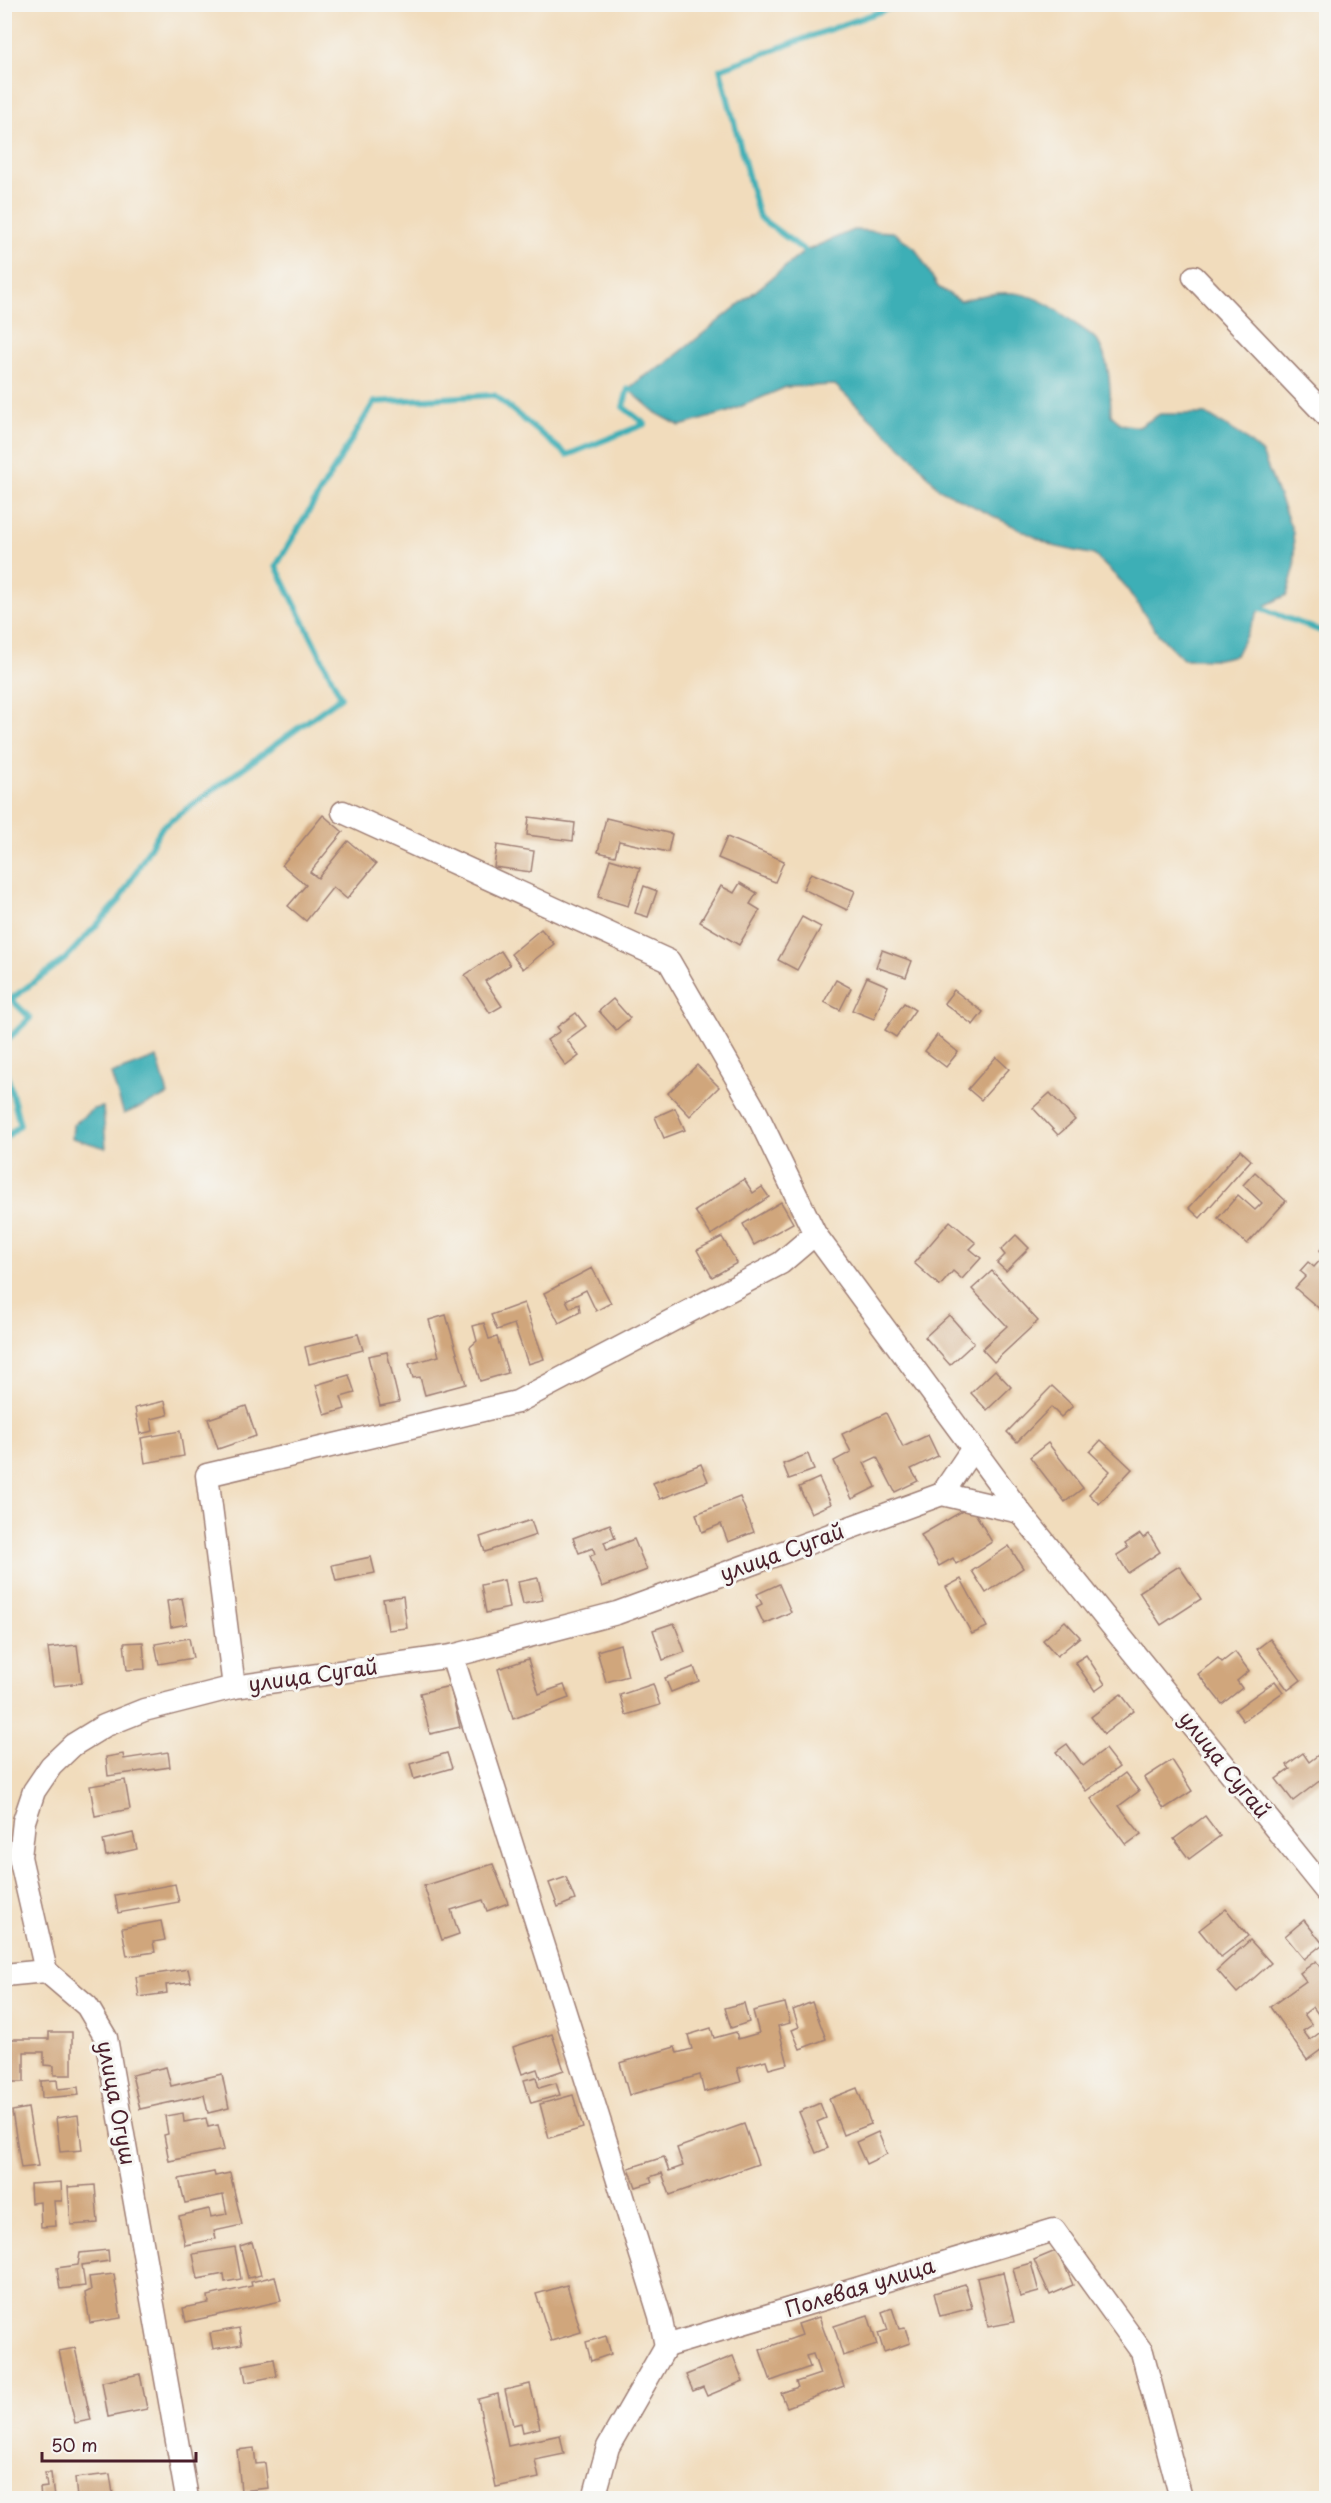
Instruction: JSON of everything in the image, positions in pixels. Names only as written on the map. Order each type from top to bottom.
[{"type":"street","points":[[1194,277],[1326,415]]},
{"type":"street","name":"улица Сугай","points":[[343,812],[669,961],[756,1112],[815,1234],[1020,1512],[1326,1891]]},
{"type":"street","points":[[234,1687],[207,1474],[517,1402],[781,1263],[815,1234]]},
{"type":"street","points":[[974,1448],[942,1494],[1020,1512]]},
{"type":"street","name":"улица Сугай","points":[[46,1971],[20,1857],[24,1821],[34,1791],[51,1766],[73,1745],[104,1726],[144,1710],[234,1687],[452,1656],[617,1614],[942,1494]]},
{"type":"street","points":[[452,1656],[610,2153],[660,2316],[666,2346],[608,2447],[594,2499]]},
{"type":"street","points":[[4,1975],[46,1971]]},
{"type":"street","name":"улица Огуш","points":[[46,1971],[87,2006],[106,2038],[187,2499]]},
{"type":"street","name":"Полевая улица","points":[[666,2346],[1054,2230],[1142,2352],[1181,2499]]},
{"type":"water","points":[[853,230],[893,232],[915,248],[938,287],[960,301],[1007,293],[1032,297],[1058,311],[1090,334],[1098,342],[1108,368],[1111,415],[1121,424],[1139,427],[1160,414],[1206,414],[1241,435],[1262,453],[1293,532],[1295,566],[1287,595],[1260,608],[1236,655],[1218,659],[1183,659],[1158,634],[1123,583],[1094,555],[1053,546],[939,489],[914,459],[835,385],[786,387],[728,412],[680,426],[656,413],[628,389],[663,366],[805,251]]},
{"type":"water","points":[[157,1057],[168,1095],[124,1114],[111,1074]]},
{"type":"water","points":[[103,1107],[106,1148],[72,1138],[73,1125],[93,1109]]},
{"type":"building","points":[[323,815],[343,832],[310,872],[318,878],[348,841],[376,864],[347,899],[333,887],[306,921],[288,906],[306,885],[282,865]]},
{"type":"building","points":[[529,817],[575,823],[573,841],[527,835]]},
{"type":"building","points":[[606,818],[672,834],[668,852],[619,841],[615,856],[598,852]]},
{"type":"building","points":[[727,837],[784,861],[775,882],[718,858]]},
{"type":"building","points":[[497,845],[534,851],[531,872],[494,867]]},
{"type":"building","points":[[610,859],[640,868],[628,906],[598,897]]},
{"type":"building","points":[[811,873],[855,891],[847,910],[803,889]]},
{"type":"building","points":[[740,883],[757,893],[750,904],[760,910],[739,945],[700,922],[721,886],[734,893]]},
{"type":"building","points":[[644,886],[657,891],[648,917],[635,913]]},
{"type":"building","points":[[802,917],[821,927],[797,970],[778,960]]},
{"type":"building","points":[[541,929],[554,944],[523,969],[511,954]]},
{"type":"building","points":[[882,950],[912,961],[906,977],[876,967]]},
{"type":"building","points":[[501,951],[510,965],[485,981],[502,1006],[490,1013],[465,975]]},
{"type":"building","points":[[867,977],[888,986],[874,1019],[852,1010]]},
{"type":"building","points":[[836,980],[851,988],[840,1010],[824,1002]]},
{"type":"building","points":[[954,990],[983,1012],[973,1025],[944,1003]]},
{"type":"building","points":[[613,999],[630,1018],[616,1030],[599,1011]]},
{"type":"building","points":[[904,1003],[915,1010],[896,1037],[885,1030]]},
{"type":"building","points":[[576,1013],[586,1026],[567,1040],[579,1056],[566,1066],[547,1040],[560,1031],[557,1027]]},
{"type":"building","points":[[937,1035],[958,1052],[946,1067],[925,1051]]},
{"type":"building","points":[[996,1057],[1009,1069],[981,1100],[968,1089]]},
{"type":"building","points":[[697,1065],[719,1087],[690,1116],[668,1093]]},
{"type":"building","points":[[1050,1093],[1075,1120],[1058,1135],[1033,1108]]},
{"type":"building","points":[[675,1108],[685,1130],[664,1138],[655,1117]]},
{"type":"building","points":[[1240,1150],[1251,1160],[1200,1218],[1189,1208]]},
{"type":"building","points":[[1255,1172],[1286,1201],[1247,1244],[1218,1218],[1238,1195],[1255,1210],[1262,1203],[1243,1185]]},
{"type":"building","points":[[744,1179],[753,1193],[762,1187],[769,1197],[711,1235],[695,1211]]},
{"type":"building","points":[[781,1202],[793,1223],[754,1245],[743,1224]]},
{"type":"building","points":[[950,1221],[976,1243],[970,1249],[981,1258],[962,1279],[953,1271],[940,1286],[914,1263]]},
{"type":"building","points":[[1016,1235],[1029,1248],[1006,1271],[997,1263],[1005,1255],[1001,1250]]},
{"type":"building","points":[[722,1237],[737,1263],[712,1277],[697,1250]]},
{"type":"building","points":[[1326,1242],[1326,1307],[1322,1311],[1295,1288],[1306,1276],[1300,1271],[1308,1262],[1314,1267],[1323,1257],[1320,1250]]},
{"type":"building","points":[[592,1268],[611,1303],[596,1311],[586,1290],[566,1300],[570,1308],[579,1304],[580,1312],[559,1323],[544,1293]]},
{"type":"building","points":[[992,1271],[1038,1321],[994,1362],[982,1349],[1007,1326],[972,1289]]},
{"type":"building","points":[[524,1303],[544,1359],[528,1364],[514,1324],[497,1330],[491,1315]]},
{"type":"building","points":[[446,1315],[466,1384],[425,1395],[420,1377],[413,1378],[409,1364],[439,1356],[429,1320]]},
{"type":"building","points":[[949,1315],[974,1343],[950,1365],[925,1337]]},
{"type":"building","points":[[484,1323],[489,1339],[497,1337],[508,1373],[480,1381],[470,1347],[477,1341],[473,1326]]},
{"type":"building","points":[[358,1334],[363,1350],[309,1364],[305,1347]]},
{"type":"building","points":[[387,1352],[399,1402],[380,1406],[368,1356]]},
{"type":"building","points":[[995,1370],[1011,1387],[987,1410],[971,1393]]},
{"type":"building","points":[[349,1375],[355,1393],[341,1397],[345,1409],[325,1415],[316,1385]]},
{"type":"building","points":[[1052,1386],[1073,1406],[1061,1417],[1051,1407],[1017,1442],[1007,1432]]},
{"type":"building","points":[[165,1401],[168,1415],[151,1419],[153,1431],[140,1434],[135,1408]]},
{"type":"building","points":[[246,1406],[256,1436],[218,1449],[208,1419]]},
{"type":"building","points":[[886,1413],[903,1447],[928,1435],[938,1456],[911,1469],[918,1481],[895,1492],[877,1457],[864,1463],[876,1487],[852,1499],[834,1461],[851,1452],[842,1434]]},
{"type":"building","points":[[180,1431],[184,1456],[145,1463],[141,1438]]},
{"type":"building","points":[[1101,1440],[1132,1469],[1099,1504],[1089,1494],[1110,1471],[1090,1452]]},
{"type":"building","points":[[1048,1443],[1083,1488],[1065,1502],[1030,1457]]},
{"type":"building","points":[[808,1454],[814,1470],[789,1479],[783,1464]]},
{"type":"building","points":[[701,1464],[708,1481],[660,1499],[653,1483]]},
{"type":"building","points":[[819,1478],[831,1504],[811,1513],[799,1487]]},
{"type":"building","points":[[740,1497],[754,1532],[728,1542],[721,1524],[702,1532],[696,1514]]},
{"type":"building","points":[[971,1506],[992,1542],[956,1564],[953,1558],[939,1566],[921,1535]]},
{"type":"building","points":[[531,1520],[536,1535],[485,1552],[480,1537]]},
{"type":"building","points":[[610,1524],[615,1538],[604,1542],[607,1550],[634,1539],[647,1570],[602,1587],[590,1556],[595,1554],[593,1548],[579,1553],[573,1538]]},
{"type":"building","points":[[1140,1534],[1143,1538],[1149,1534],[1160,1552],[1128,1573],[1117,1555],[1128,1548],[1125,1544]]},
{"type":"building","points":[[1009,1546],[1023,1568],[986,1593],[972,1571]]},
{"type":"building","points":[[371,1557],[375,1573],[336,1581],[332,1565]]},
{"type":"building","points":[[1179,1566],[1201,1599],[1161,1625],[1139,1592]]},
{"type":"building","points":[[538,1578],[543,1600],[523,1604],[518,1582]]},
{"type":"building","points":[[961,1579],[987,1627],[972,1634],[946,1587]]},
{"type":"building","points":[[504,1580],[509,1608],[486,1613],[481,1585]]},
{"type":"building","points":[[779,1584],[791,1612],[764,1624],[756,1607],[762,1604],[757,1594]]},
{"type":"building","points":[[403,1596],[407,1628],[388,1630],[383,1599]]},
{"type":"building","points":[[182,1598],[187,1624],[171,1627],[167,1601]]},
{"type":"building","points":[[1065,1621],[1080,1637],[1057,1656],[1043,1640]]},
{"type":"building","points":[[674,1623],[685,1652],[663,1660],[653,1630]]},
{"type":"building","points":[[189,1638],[193,1658],[159,1664],[155,1644]]},
{"type":"building","points":[[1270,1639],[1301,1680],[1288,1690],[1257,1649]]},
{"type":"building","points":[[143,1642],[145,1669],[127,1670],[124,1643]]},
{"type":"building","points":[[620,1644],[628,1676],[606,1682],[597,1651]]},
{"type":"building","points":[[77,1645],[82,1683],[53,1686],[48,1648]]},
{"type":"building","points":[[1235,1652],[1249,1671],[1237,1681],[1242,1688],[1222,1704],[1198,1674],[1218,1658],[1222,1662]]},
{"type":"building","points":[[1086,1655],[1105,1684],[1095,1691],[1075,1662]]},
{"type":"building","points":[[528,1659],[539,1694],[564,1685],[569,1698],[513,1719],[498,1669]]},
{"type":"building","points":[[694,1667],[699,1681],[671,1692],[665,1678]]},
{"type":"building","points":[[1275,1681],[1283,1692],[1243,1721],[1235,1710]]},
{"type":"building","points":[[653,1684],[660,1705],[626,1715],[620,1695]]},
{"type":"building","points":[[450,1686],[460,1727],[430,1734],[420,1693]]},
{"type":"building","points":[[1121,1694],[1134,1711],[1104,1734],[1091,1717]]},
{"type":"building","points":[[1067,1744],[1083,1766],[1105,1749],[1119,1767],[1086,1791],[1056,1752]]},
{"type":"building","points":[[1326,1749],[1326,1776],[1293,1801],[1276,1779],[1290,1769],[1287,1765],[1303,1753],[1309,1762]]},
{"type":"building","points":[[168,1752],[170,1767],[108,1776],[106,1757],[123,1754],[124,1759]]},
{"type":"building","points":[[447,1753],[452,1768],[414,1779],[410,1764]]},
{"type":"building","points":[[1172,1760],[1192,1791],[1164,1809],[1144,1778]]},
{"type":"building","points":[[1125,1773],[1139,1791],[1119,1806],[1141,1834],[1126,1845],[1091,1799]]},
{"type":"building","points":[[125,1780],[130,1809],[95,1816],[90,1786]]},
{"type":"building","points":[[1205,1816],[1220,1836],[1189,1859],[1174,1839]]},
{"type":"building","points":[[133,1833],[137,1849],[106,1856],[103,1840]]},
{"type":"building","points":[[493,1864],[508,1903],[487,1911],[483,1900],[451,1910],[459,1934],[442,1940],[424,1886]]},
{"type":"building","points":[[566,1877],[575,1900],[558,1907],[549,1883]]},
{"type":"building","points":[[175,1884],[179,1902],[118,1913],[115,1895]]},
{"type":"building","points":[[1226,1909],[1248,1936],[1221,1957],[1199,1930]]},
{"type":"building","points":[[1304,1920],[1323,1944],[1304,1959],[1285,1936]]},
{"type":"building","points":[[161,1921],[165,1940],[153,1942],[155,1952],[127,1956],[122,1928]]},
{"type":"building","points":[[1250,1940],[1271,1963],[1237,1993],[1217,1970]]},
{"type":"building","points":[[1316,1961],[1326,1976],[1326,2014],[1321,2018],[1313,2007],[1304,2014],[1312,2025],[1303,2031],[1310,2040],[1326,2028],[1326,2046],[1307,2060],[1270,2007],[1306,1981],[1300,1973]]},
{"type":"building","points":[[188,1969],[191,1982],[166,1985],[167,1993],[139,1997],[136,1977]]},
{"type":"building","points":[[812,2002],[826,2039],[800,2049],[792,2030],[799,2027],[793,2010]]},
{"type":"building","points":[[744,2003],[749,2022],[731,2028],[725,2008]]},
{"type":"building","points":[[785,2003],[790,2023],[778,2026],[788,2064],[769,2069],[766,2060],[737,2068],[741,2082],[704,2092],[700,2075],[629,2095],[620,2063],[675,2047],[677,2053],[692,2049],[688,2035],[711,2028],[714,2038],[736,2032],[738,2039],[759,2033],[753,2011]]},
{"type":"building","points":[[49,2032],[72,2032],[72,2075],[54,2075],[54,2066],[44,2065],[44,2052],[24,2052],[24,2082],[4,2082],[4,2039],[49,2039]]},
{"type":"building","points":[[552,2034],[564,2070],[540,2078],[537,2069],[522,2074],[513,2047]]},
{"type":"building","points":[[166,2067],[171,2086],[222,2074],[229,2108],[208,2113],[204,2095],[140,2109],[132,2075]]},
{"type":"building","points":[[536,2077],[539,2088],[556,2083],[560,2095],[531,2103],[524,2080]]},
{"type":"building","points":[[57,2080],[58,2089],[78,2087],[79,2095],[42,2098],[41,2081]]},
{"type":"building","points":[[857,2088],[871,2124],[843,2135],[829,2099]]},
{"type":"building","points":[[573,2095],[583,2128],[549,2138],[540,2104]]},
{"type":"building","points":[[820,2103],[826,2118],[817,2122],[828,2148],[816,2153],[799,2112]]},
{"type":"building","points":[[28,2108],[38,2166],[21,2168],[12,2111]]},
{"type":"building","points":[[183,2113],[184,2122],[206,2118],[208,2127],[218,2125],[224,2150],[169,2161],[164,2135],[168,2134],[165,2116]]},
{"type":"building","points":[[78,2115],[82,2150],[60,2152],[56,2118]]},
{"type":"building","points":[[744,2124],[758,2164],[670,2195],[662,2173],[650,2177],[652,2182],[636,2187],[629,2168],[664,2157],[669,2171],[683,2166],[677,2148]]},
{"type":"building","points":[[878,2132],[887,2154],[866,2164],[856,2142]]},
{"type":"building","points":[[214,2172],[215,2176],[230,2173],[242,2225],[214,2231],[216,2239],[185,2245],[179,2216],[209,2209],[211,2217],[227,2214],[223,2195],[185,2203],[179,2179]]},
{"type":"building","points":[[61,2182],[62,2201],[54,2201],[56,2226],[41,2227],[40,2202],[31,2203],[30,2184]]},
{"type":"building","points":[[95,2185],[98,2223],[71,2225],[68,2187]]},
{"type":"building","points":[[252,2242],[261,2275],[248,2278],[240,2246]]},
{"type":"building","points":[[235,2247],[241,2279],[225,2282],[224,2274],[198,2279],[193,2254]]},
{"type":"building","points":[[108,2250],[109,2261],[82,2265],[85,2286],[60,2289],[57,2268],[78,2265],[80,2253]]},
{"type":"building","points":[[1058,2250],[1073,2285],[1050,2295],[1034,2260]]},
{"type":"building","points":[[1031,2263],[1039,2292],[1020,2297],[1013,2268]]},
{"type":"building","points":[[1003,2272],[1014,2322],[988,2327],[977,2278]]},
{"type":"building","points":[[114,2274],[121,2318],[90,2323],[85,2293],[91,2290],[89,2277]]},
{"type":"building","points":[[275,2276],[281,2301],[186,2322],[183,2308],[209,2303],[208,2296],[252,2286],[251,2282]]},
{"type":"building","points":[[965,2284],[972,2308],[940,2316],[934,2293]]},
{"type":"building","points":[[567,2285],[581,2332],[551,2341],[536,2294]]},
{"type":"building","points":[[892,2308],[899,2329],[905,2328],[910,2343],[884,2352],[878,2333],[888,2330],[882,2312]]},
{"type":"building","points":[[868,2315],[877,2345],[843,2356],[834,2326]]},
{"type":"building","points":[[819,2317],[844,2386],[787,2407],[781,2393],[798,2387],[796,2382],[820,2374],[813,2354],[806,2356],[810,2367],[771,2381],[760,2350],[802,2335],[798,2324]]},
{"type":"building","points":[[239,2328],[242,2344],[213,2349],[210,2333]]},
{"type":"building","points":[[606,2336],[611,2354],[591,2361],[586,2342]]},
{"type":"building","points":[[75,2348],[91,2420],[75,2423],[59,2351]]},
{"type":"building","points":[[733,2356],[743,2381],[707,2396],[703,2387],[693,2391],[686,2375]]},
{"type":"building","points":[[274,2359],[277,2376],[246,2382],[243,2365]]},
{"type":"building","points":[[140,2374],[147,2409],[108,2417],[102,2382]]},
{"type":"building","points":[[530,2384],[540,2428],[523,2432],[521,2423],[513,2425],[505,2390]]},
{"type":"building","points":[[498,2394],[508,2446],[560,2435],[564,2454],[535,2460],[539,2478],[496,2487],[478,2399]]},
{"type":"building","points":[[254,2448],[256,2464],[265,2463],[268,2488],[241,2491],[237,2450]]},
{"type":"building","points":[[45,2473],[51,2473],[54,2498],[41,2498],[40,2488],[47,2487]]},
{"type":"building","points":[[110,2474],[113,2494],[104,2495],[105,2498],[77,2498],[75,2478]]},
{"type":"waterway","points":[[807,259],[805,251],[759,217],[720,69],[901,4]]},
{"type":"waterway","points":[[4,1043],[30,1018],[11,999],[65,959],[119,901],[162,827],[341,697],[276,566],[374,402],[494,395],[567,455],[645,424],[623,407],[628,389],[636,391]]},
{"type":"waterway","points":[[1261,601],[1260,608],[1326,633]]},
{"type":"waterway","points":[[4,1062],[20,1125],[4,1139]]}]
